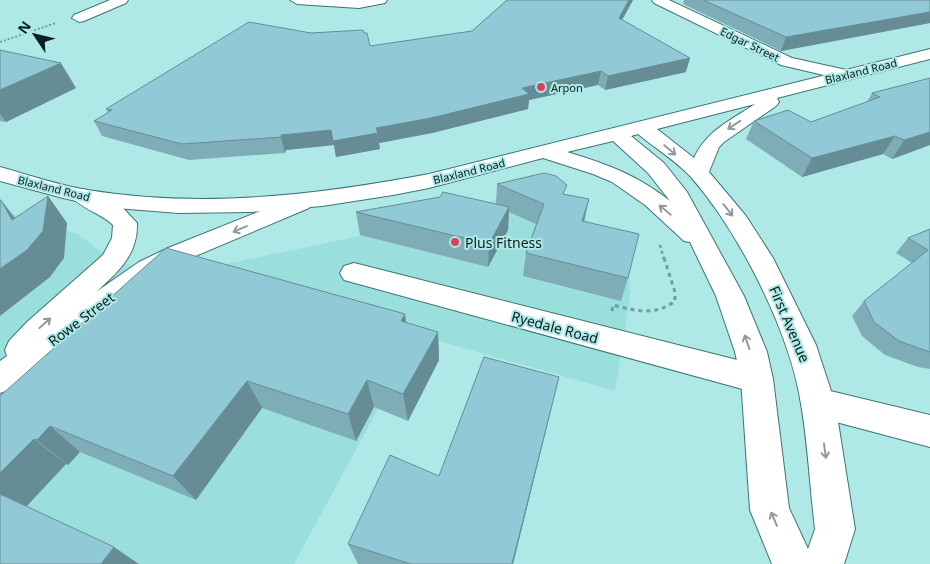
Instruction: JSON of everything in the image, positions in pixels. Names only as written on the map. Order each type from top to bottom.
[{"type":"main road","points":[[79,18],[121,0]]},
{"type":"main road","points":[[297,0],[359,4],[380,0]]},
{"type":"main road","name":"Edgar Street","points":[[659,0],[787,62],[845,75]]},
{"type":"main road","name":"Blaxland Road","points":[[0,174],[82,196],[179,206],[301,203],[363,194],[429,181],[930,54]]},
{"type":"main road","points":[[698,172],[710,145],[717,138],[790,89]]},
{"type":"main road","name":"First Avenue","points":[[643,128],[698,172],[737,222],[764,265],[801,344],[818,403],[835,529],[823,564]]},
{"type":"main road","points":[[617,134],[656,168],[679,197],[730,296],[751,352],[757,379],[770,510],[793,564]]},
{"type":"main road","points":[[544,152],[609,172],[626,181],[702,242]]},
{"type":"main road","name":"Rowe Street","points":[[0,371],[38,330],[113,261],[125,238],[125,223],[114,212],[82,196]]},
{"type":"main road","name":"Rowe Street","points":[[0,379],[148,269],[177,254],[301,203]]},
{"type":"main road","name":"Ryedale Road","points":[[354,273],[757,379]]},
{"type":"main road","points":[[818,403],[930,431]]},
{"type":"path","points":[[0,42],[79,18]]},
{"type":"path","points":[[607,341],[614,305],[645,312],[664,310],[674,301],[675,292],[660,242]]},
{"type":"shaded area","points":[[548,186],[628,256],[630,298],[615,391],[418,335],[294,564],[0,564],[0,210],[78,234],[113,261],[148,269],[198,270],[369,234]]},
{"type":"building","points":[[507,0],[629,0],[619,18],[690,58],[608,76],[601,71],[522,88],[529,94],[431,118],[376,128],[378,133],[333,141],[331,130],[281,135],[281,137],[182,144],[94,121],[112,110],[106,109],[249,22],[311,33],[363,30],[364,33],[367,33],[370,46],[472,31]]},
{"type":"building","points":[[703,0],[930,0],[930,12],[786,37]]},
{"type":"building","points":[[0,50],[61,63],[0,90]]},
{"type":"building","points":[[930,78],[930,132],[904,140],[895,136],[812,158],[754,121],[788,110],[811,122],[880,97],[872,93]]},
{"type":"building","points":[[544,173],[556,176],[567,185],[563,194],[589,199],[582,221],[639,234],[628,278],[526,253],[544,204],[497,184]]},
{"type":"building","points":[[443,192],[509,207],[489,244],[356,212],[440,197]]},
{"type":"building","points":[[48,196],[43,231],[27,250],[0,269],[0,200],[12,220]]},
{"type":"building","points":[[930,229],[930,352],[899,341],[874,322],[864,301],[928,250],[908,238]]},
{"type":"building","points":[[166,248],[405,314],[401,321],[438,332],[403,394],[367,380],[348,414],[247,381],[173,476],[50,426],[0,473],[0,396]]},
{"type":"building","points":[[484,357],[559,377],[512,564],[411,564],[348,544],[390,455],[439,476]]},
{"type":"building","points":[[0,494],[114,547],[101,564],[0,564]]},
{"type":"place","name":"Arpon","points":[[541,87]]},
{"type":"place","name":"Plus Fitness","points":[[455,242]]}]
